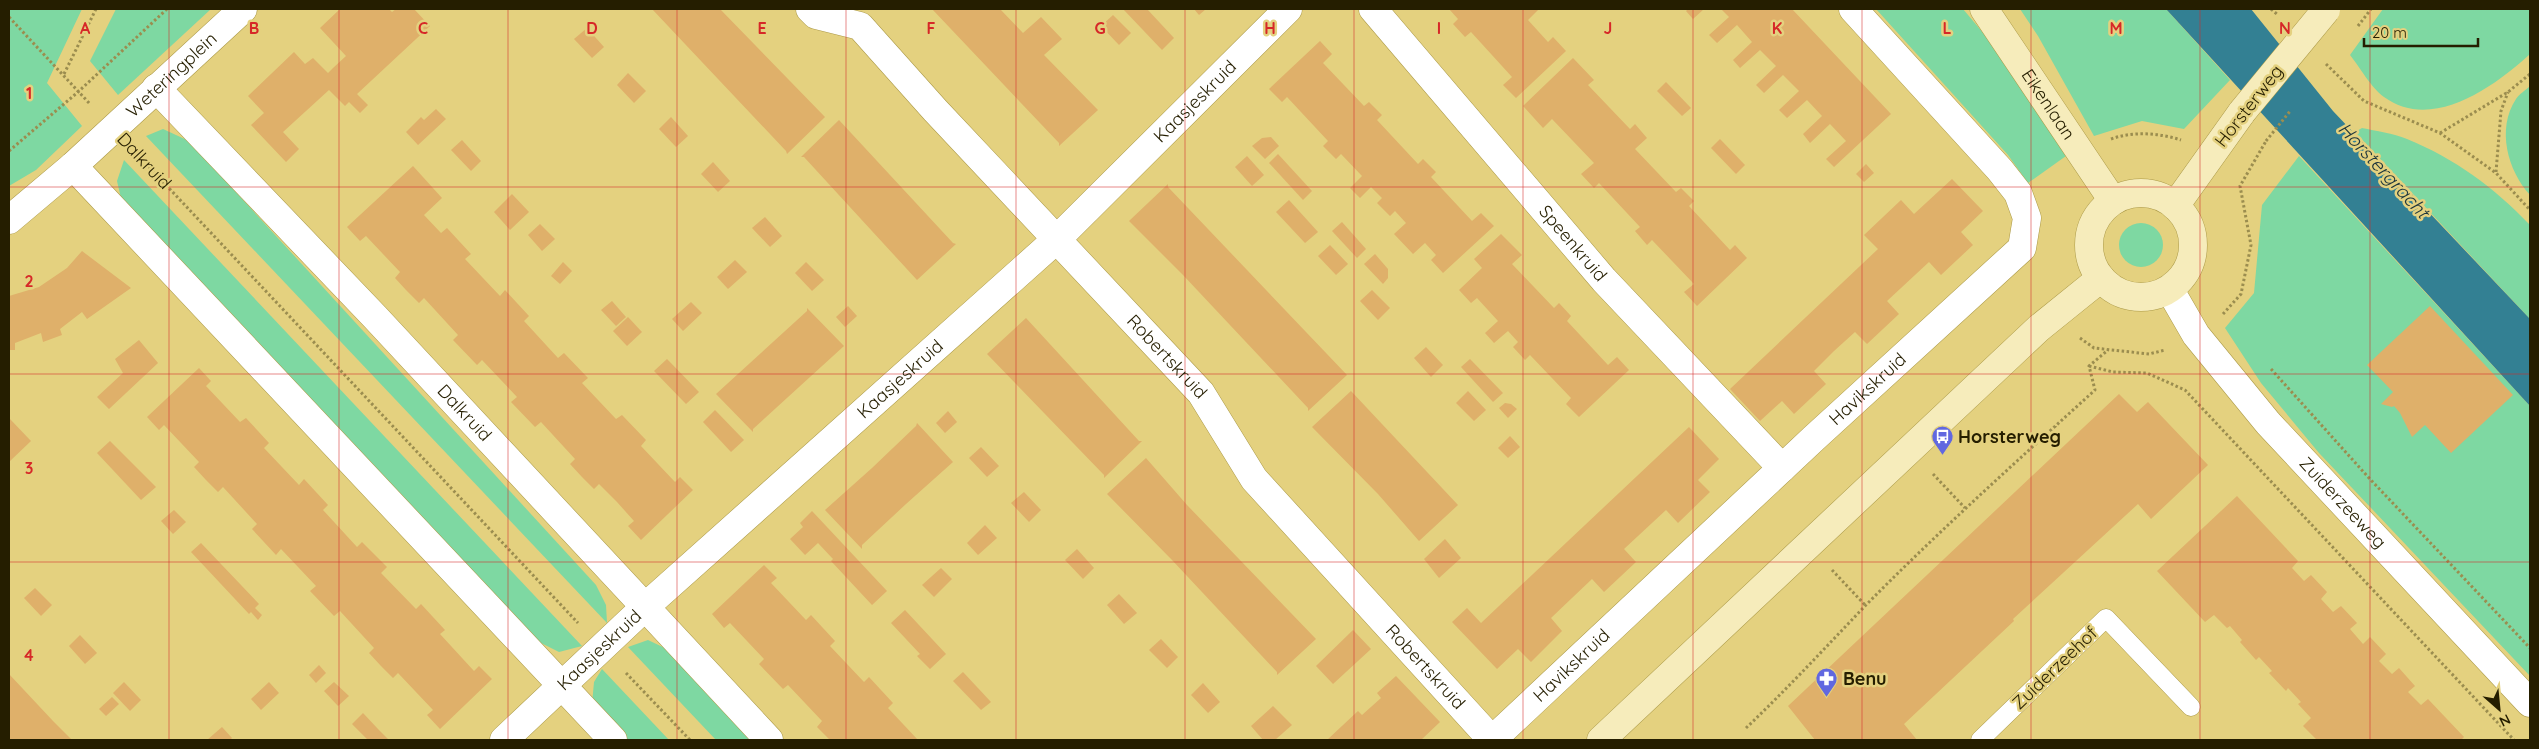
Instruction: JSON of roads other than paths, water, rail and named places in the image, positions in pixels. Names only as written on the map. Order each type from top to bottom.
[{"type":"street","name":"Weteringplein","points":[[9,220],[73,166],[243,9]]},
{"type":"street","name":"Robertskruid","points":[[810,9],[816,15],[860,26],[935,110],[1201,393],[1254,479],[1492,740]]},
{"type":"street","name":"Kaasjeskruid","points":[[504,740],[645,606],[1057,239],[1288,9]]},
{"type":"street","name":"Speenkruid","points":[[1373,9],[1604,280],[1782,468]]},
{"type":"street","name":"Havikskruid","points":[[1492,740],[1782,468],[2022,248],[2028,218],[2018,193],[2000,170],[1853,9]]},
{"type":"street","name":"Eikenlaan","points":[[1984,9],[2113,201]]},
{"type":"street","name":"Horsterweg","points":[[2175,206],[2242,112],[2327,9]]},
{"type":"street","name":"Dalkruid","points":[[156,88],[375,317],[769,740]]},
{"type":"street","points":[[73,166],[613,740]]},
{"type":"street","points":[[2133,193],[2153,193],[2175,206],[2185,217],[2193,246],[2191,263],[2183,278],[2170,290],[2146,298],[2126,296],[2111,289],[2101,278],[2089,254],[2088,237],[2094,221],[2103,209],[2113,201],[2133,193]]},
{"type":"street","points":[[1601,740],[2039,328],[2101,278]]},
{"type":"street","name":"Zuiderzeeweg","points":[[2170,290],[2196,335],[2268,423],[2530,703]]},
{"type":"lane","name":"Zuiderzeehof","points":[[1980,740],[2106,618],[2191,707]]},
{"type":"water","name":"Horstergracht","points":[[2166,9],[2251,9],[2333,111],[2530,319],[2530,406]]},
{"type":"place","name":"Horsterweg","points":[[1942,456]]},
{"type":"place","name":"Benu","points":[[1827,698]]}]
